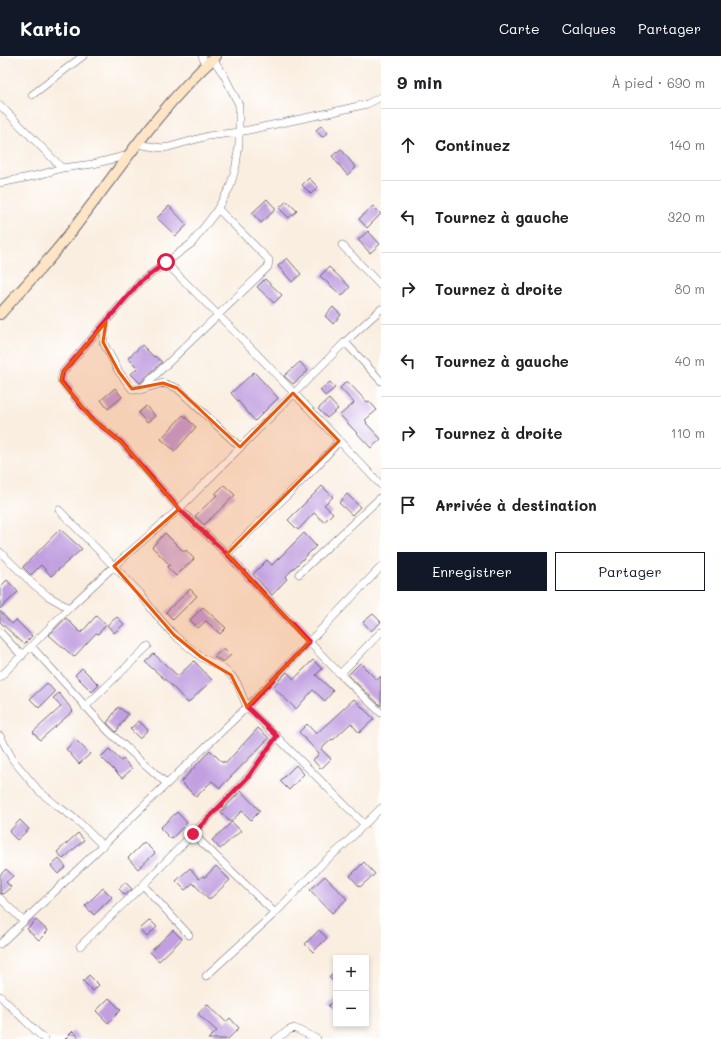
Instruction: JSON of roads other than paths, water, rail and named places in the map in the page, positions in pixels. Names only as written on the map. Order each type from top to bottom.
[{"type":"street","points":[[32,95],[83,56]]},
{"type":"street","points":[[0,314],[63,241],[137,144],[209,59],[224,75],[239,105],[239,143],[236,166],[230,187],[218,209],[192,243],[139,283],[63,372],[61,381],[91,418],[121,442],[179,509],[227,554],[340,674],[381,712]]},
{"type":"street","points":[[137,144],[162,148],[208,136],[239,132],[340,111],[367,104],[381,96]]},
{"type":"street","points":[[0,105],[62,168]]},
{"type":"street","points":[[0,182],[39,175],[62,168],[93,164],[129,154]]},
{"type":"street","points":[[140,390],[268,267],[269,260],[218,209]]},
{"type":"street","points":[[342,245],[381,286]]},
{"type":"street","points":[[166,262],[218,314],[381,485]]},
{"type":"street","points":[[0,677],[69,608],[179,509],[344,342],[381,309]]},
{"type":"street","points":[[106,322],[103,342],[119,372],[132,389],[140,390],[163,383],[177,388],[240,447]]},
{"type":"street","points":[[344,342],[381,381]]},
{"type":"street","points":[[227,554],[317,466],[339,442]]},
{"type":"street","points":[[299,574],[381,497]]},
{"type":"street","points":[[58,510],[140,593],[153,611],[174,635],[201,657],[221,666],[231,675],[237,683],[247,707],[365,825]]},
{"type":"street","points":[[0,552],[32,584],[48,596],[69,608]]},
{"type":"street","points":[[0,944],[22,921],[103,846],[166,783],[247,707],[381,567]]},
{"type":"street","points":[[0,632],[22,656]]},
{"type":"street","points":[[340,674],[381,632]]},
{"type":"street","points":[[31,646],[109,732],[166,783]]},
{"type":"street","points":[[85,707],[148,646]]},
{"type":"street","points":[[0,736],[13,760],[39,791],[77,820],[103,846]]},
{"type":"street","points":[[80,946],[143,885],[249,776],[277,736]]},
{"type":"street","points":[[206,976],[276,913],[323,863],[380,810]]},
{"type":"street","points":[[193,834],[276,913]]},
{"type":"street","points":[[143,885],[189,934]]},
{"type":"street","points":[[0,898],[22,921]]},
{"type":"street","points":[[0,996],[44,1039]]},
{"type":"street","points":[[276,1039],[288,1030],[294,1028],[317,1039]]}]
